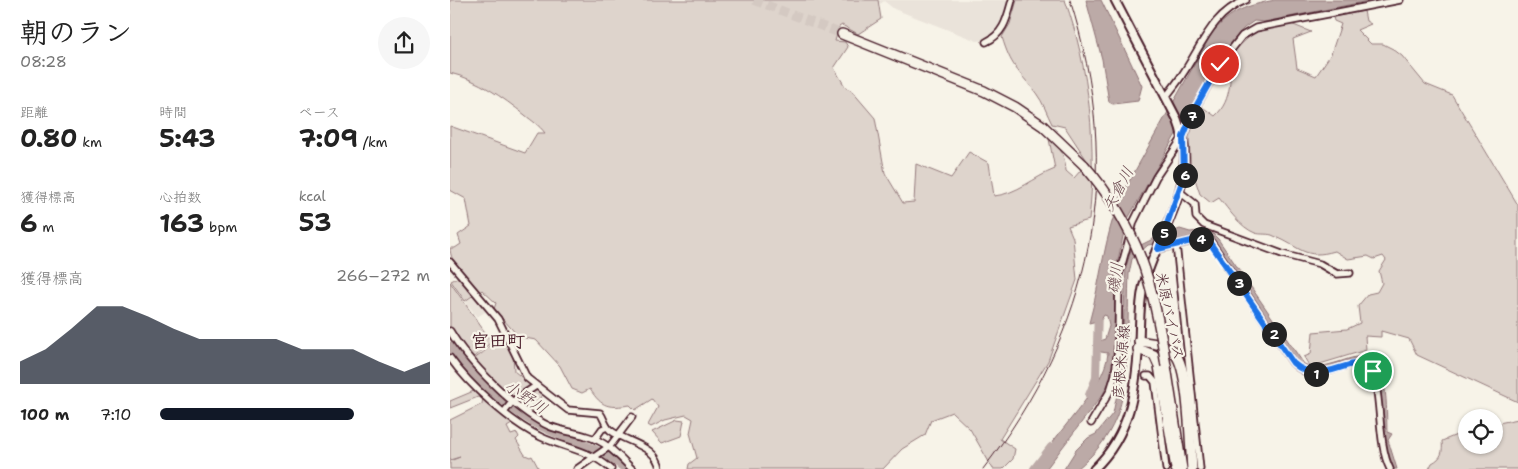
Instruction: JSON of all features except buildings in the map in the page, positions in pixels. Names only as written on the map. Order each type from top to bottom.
[{"type":"highway","name":"米原バイパス","points":[[842,34],[984,91],[1015,107],[1042,126],[1084,165],[1100,183],[1122,217],[1143,261],[1158,314],[1182,469]]},
{"type":"highway","points":[[1138,345],[1158,344],[1169,349],[1181,364],[1192,469]]},
{"type":"highway","points":[[1138,345],[1154,354],[1159,366],[1176,469]]},
{"type":"main road","name":"彦根米原線","points":[[1094,469],[1122,434],[1130,411],[1137,378],[1140,305],[1143,286],[1180,192],[1185,166],[1183,134],[1167,99],[1115,0]]},
{"type":"street","points":[[986,42],[998,35],[1003,29],[1012,0]]},
{"type":"street","points":[[1167,99],[1214,22],[1226,11],[1246,0]]},
{"type":"street","points":[[1091,424],[1110,391],[1114,375],[1118,348],[1119,276],[1134,221],[1156,177],[1183,134],[1195,108],[1229,50],[1249,31],[1264,26],[1400,0]]},
{"type":"street","points":[[1180,192],[1195,204],[1196,217],[1204,225],[1282,254],[1320,264],[1337,274],[1350,273]]},
{"type":"street","points":[[1158,247],[1204,238],[1208,240],[1293,363],[1303,371],[1314,374],[1359,363],[1369,366],[1374,378],[1383,451],[1390,469]]},
{"type":"street","points":[[1176,244],[1200,469]]},
{"type":"street","points":[[450,262],[491,309],[524,375],[568,410],[600,413],[607,427],[654,454],[659,461],[660,469]]},
{"type":"street","points":[[450,331],[464,354],[513,401],[548,426],[595,439],[632,469]]},
{"type":"street","points":[[450,358],[473,384],[505,411],[540,436],[597,455],[611,469]]},
{"type":"street","points":[[1146,376],[1155,382],[1166,469]]},
{"type":"street","points":[[505,411],[513,401],[536,386]]},
{"type":"street","points":[[577,469],[608,448],[632,417]]},
{"type":"street","points":[[595,439],[602,429],[607,427]]},
{"type":"shaded area","points":[[450,0],[878,0],[881,19],[858,34],[842,25],[839,27],[835,41],[845,42],[848,47],[834,68],[846,88],[851,90],[875,118],[885,173],[903,203],[914,202],[916,164],[951,178],[969,152],[989,163],[994,196],[1018,189],[1055,169],[1049,139],[1059,148],[1065,161],[1066,171],[1074,178],[1088,162],[1065,127],[1052,124],[1043,104],[1012,62],[1002,37],[1010,24],[1017,0],[1065,0],[1074,27],[1086,81],[1089,108],[1092,164],[1089,220],[1068,226],[1073,238],[1077,280],[1048,361],[1000,439],[1015,449],[1013,459],[1003,469],[993,469],[970,429],[952,412],[931,420],[925,435],[902,449],[883,469],[688,469],[689,464],[697,458],[690,433],[693,419],[686,415],[665,420],[651,427],[648,425],[658,407],[652,399],[635,410],[630,405],[611,406],[602,403],[590,389],[582,393],[572,389],[560,366],[536,340],[519,337],[494,309],[496,303],[482,290],[478,293],[464,278],[451,254],[450,248],[455,248],[461,244],[458,235],[471,226],[466,199],[450,190],[450,126],[525,153],[537,133],[545,133],[538,125],[490,90],[471,80],[450,73]]},
{"type":"shaded area","points":[[878,0],[1008,0],[998,29],[986,40],[977,41],[894,9],[884,1],[880,4]]},
{"type":"shaded area","points":[[1364,11],[1366,21],[1371,24],[1357,30],[1371,44],[1383,44],[1402,56],[1425,84],[1452,95],[1518,205],[1518,402],[1417,355],[1409,339],[1381,331],[1381,337],[1365,336],[1366,350],[1310,367],[1304,357],[1311,354],[1313,332],[1347,329],[1360,323],[1358,306],[1368,294],[1377,292],[1382,283],[1379,271],[1386,260],[1383,256],[1374,259],[1368,256],[1348,259],[1335,251],[1316,254],[1309,253],[1272,235],[1255,233],[1240,222],[1219,198],[1211,203],[1200,194],[1195,179],[1191,175],[1189,137],[1201,106],[1215,116],[1225,102],[1229,87],[1231,53],[1255,32],[1291,24],[1311,32],[1293,39],[1297,68],[1316,76],[1331,54],[1341,24],[1334,21],[1333,17]]},
{"type":"shaded area","points":[[461,276],[475,294],[465,301],[451,281]]},
{"type":"shaded area","points":[[450,282],[491,341],[505,335],[513,354],[514,371],[530,384],[530,388],[513,398],[473,360],[486,350],[491,342],[472,360],[450,327]]},
{"type":"shaded area","points":[[475,294],[490,309],[477,317],[465,301]]},
{"type":"shaded area","points":[[534,389],[543,393],[540,398],[545,403],[535,415],[531,412],[533,409],[532,403],[519,399]]},
{"type":"shaded area","points":[[476,390],[480,394],[478,397],[450,408],[450,401]]},
{"type":"shaded area","points":[[483,397],[515,422],[507,427],[511,435],[517,433],[519,437],[516,440],[525,455],[532,456],[539,469],[450,469],[450,461],[460,457],[450,460],[450,420],[482,404]]},
{"type":"shaded area","points":[[1518,419],[1518,469],[1429,469],[1441,454],[1442,441],[1458,434],[1458,454],[1503,454],[1503,422]]},
{"type":"shaded area","points":[[677,420],[684,421],[681,436],[662,443],[652,432]]},
{"type":"water","points":[[1086,0],[1101,0],[1142,86],[1138,101],[1113,104],[1109,102],[1102,59]]},
{"type":"water","name":"磯川","points":[[1275,0],[1373,0],[1264,22],[1254,21],[1244,28],[1222,53],[1126,222],[1117,265],[1113,363],[1109,382],[1103,394],[1046,469],[1036,469],[1044,455],[1098,382],[1105,367],[1108,353],[1101,352],[1095,347],[1096,342],[1105,339],[1109,326],[1107,316],[1104,315],[1101,320],[1089,323],[1115,211],[1121,196],[1212,33],[1226,19],[1240,10],[1255,4]]},
{"type":"water","points":[[1180,229],[1190,232],[1209,230],[1218,239],[1304,364],[1320,366],[1362,357],[1371,360],[1378,366],[1385,387],[1387,432],[1392,434],[1388,440],[1397,469],[1392,469],[1387,457],[1377,374],[1372,365],[1357,361],[1319,372],[1310,371],[1300,366],[1213,241],[1203,236],[1148,245],[1132,259],[1129,274],[1126,368],[1121,403],[1113,425],[1095,452],[1077,469],[1064,469],[1076,450],[1088,438],[1096,434],[1113,413],[1121,376],[1126,267],[1131,250]]},
{"type":"waterway","points":[[1180,257],[1203,469]]},
{"type":"waterway","name":"矢倉川","points":[[1089,395],[1096,378],[1098,311]]},
{"type":"waterway","name":"小野川","points":[[450,346],[469,370],[520,414],[546,429],[596,450],[625,469]]},
{"type":"waterway","name":"矢倉川","points":[[1034,469],[1051,447]]},
{"type":"tunnel","points":[[754,0],[842,34]]},
{"type":"railway","points":[[983,469],[1021,415],[1051,360],[1073,304],[1088,246],[1096,187],[1095,126],[1087,64],[1070,0]]},
{"type":"district","name":"宮田町","points":[[498,341]]},
{"type":"route","points":[[1220,64],[1195,108],[1183,137],[1185,147],[1184,176],[1180,192],[1158,249],[1204,238],[1208,240],[1243,288],[1293,363],[1303,371],[1314,374],[1322,373],[1359,363],[1369,366],[1373,371]]}]
